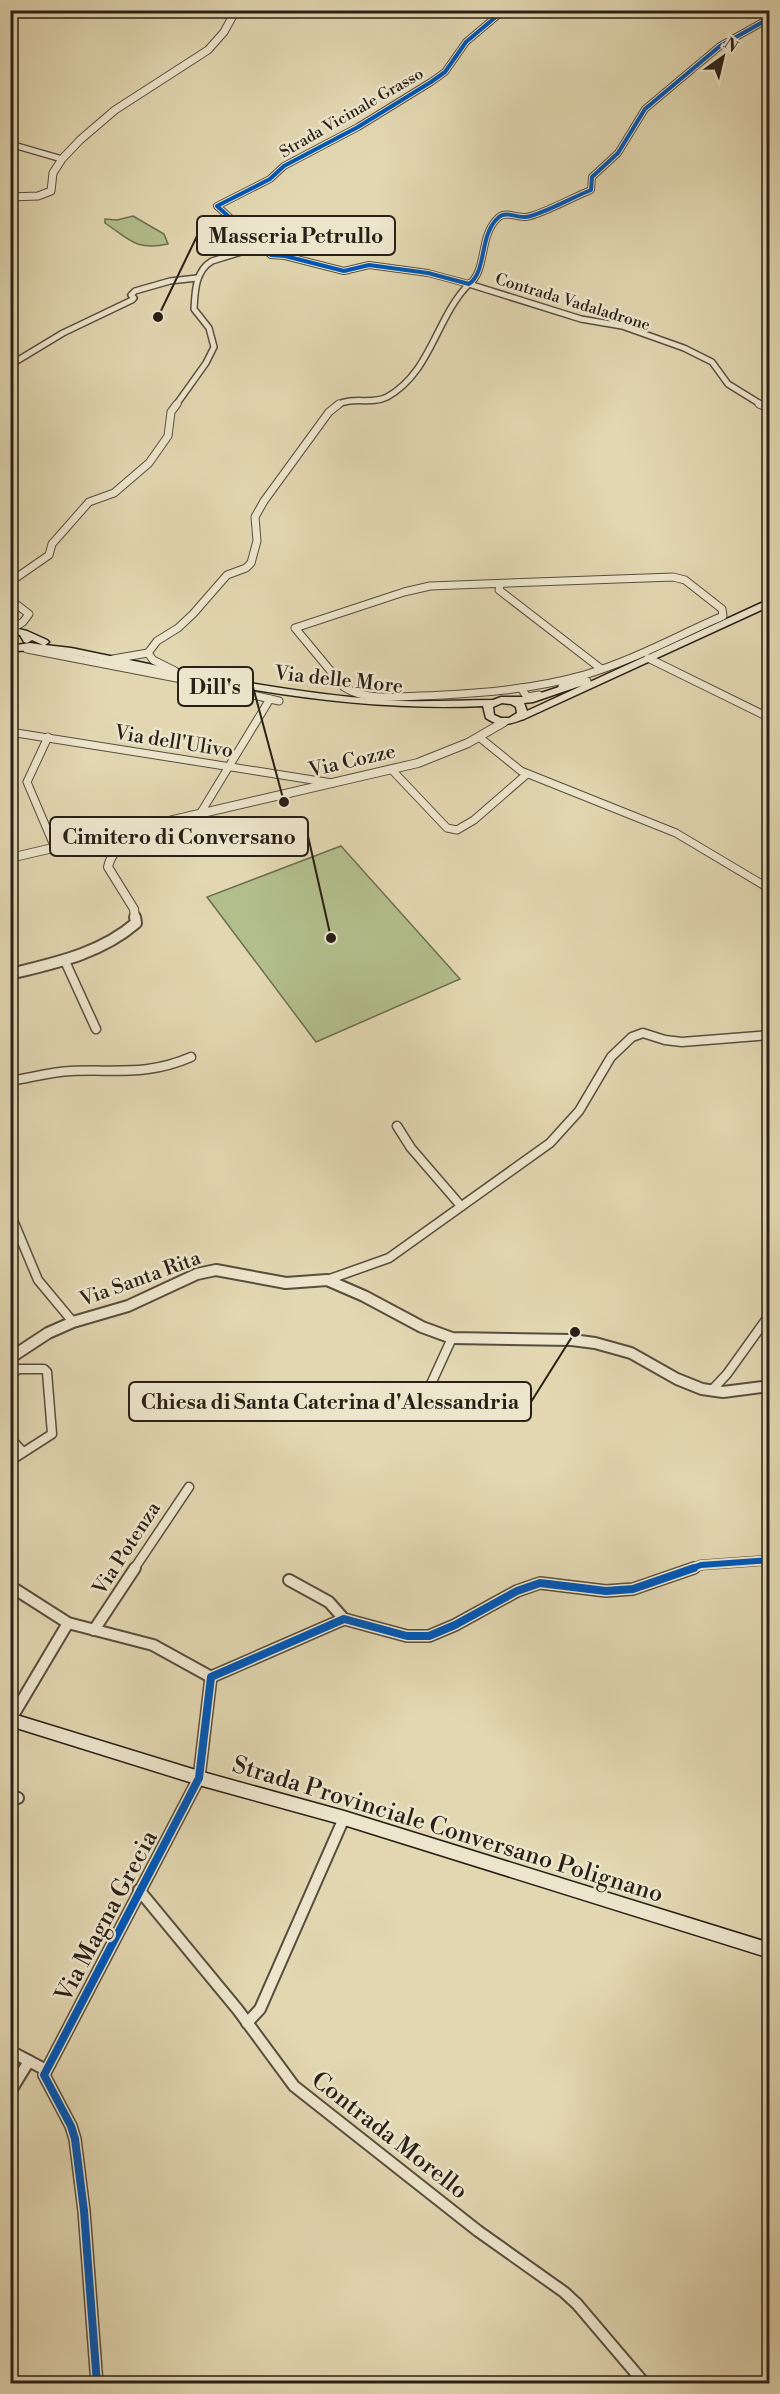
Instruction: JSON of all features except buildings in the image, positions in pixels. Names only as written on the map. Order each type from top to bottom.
[{"type":"main road","points":[[463,706],[477,704],[504,722],[513,721],[770,602]]},
{"type":"main road","points":[[10,630],[24,630],[71,651]]},
{"type":"main road","points":[[15,649],[26,642],[24,630]]},
{"type":"main road","points":[[15,649],[30,646],[71,651]]},
{"type":"main road","name":"Via delle More","points":[[71,651],[324,699],[360,703],[463,706]]},
{"type":"main road","points":[[490,711],[501,700],[530,700],[648,658]]},
{"type":"main road","points":[[513,701],[521,706],[520,717]]},
{"type":"main road","points":[[463,706],[490,711]]},
{"type":"main road","name":"Strada Provinciale Conversano Polignano","points":[[10,1719],[198,1778],[344,1818],[770,1951]]},
{"type":"street","points":[[10,197],[38,196],[51,191],[53,173],[62,159],[80,140],[115,110],[208,50],[224,32],[236,10]]},
{"type":"street","name":"Strada Vicinale Grasso","points":[[261,246],[217,206],[221,201],[270,178],[284,165],[358,127],[431,82],[445,72],[466,42],[504,10]]},
{"type":"street","points":[[24,630],[29,614],[12,601],[13,580],[49,555],[52,544],[89,502],[114,493],[149,463],[168,436],[171,412],[206,363],[214,347],[209,328],[194,309],[193,296],[197,278],[212,261],[261,246],[271,255],[285,256],[344,270],[372,265],[428,273],[469,284],[479,271],[481,250],[499,217],[505,215],[526,217],[591,190],[592,177],[618,153],[645,109],[718,47],[770,18]]},
{"type":"street","points":[[10,144],[62,159]]},
{"type":"street","points":[[10,365],[63,333],[132,300],[131,293],[135,291],[170,281],[197,278]]},
{"type":"street","name":"Contrada Vadaladrone","points":[[148,653],[157,641],[178,628],[193,614],[227,575],[246,568],[251,563],[257,540],[255,517],[264,501],[332,409],[352,399],[384,398],[410,377],[430,355],[450,304],[469,284],[581,319],[622,326],[684,348],[712,362],[716,373],[751,401],[770,409]]},
{"type":"street","points":[[673,577],[685,580],[724,613],[721,618],[584,675],[483,693],[402,698],[358,694],[344,687],[295,628],[418,588],[443,585],[500,585],[510,582],[673,577]]},
{"type":"street","points":[[500,585],[499,590],[600,668]]},
{"type":"street","points":[[15,649],[279,702]]},
{"type":"street","points":[[113,659],[148,653],[153,660],[175,671]]},
{"type":"street","points":[[648,658],[770,718]]},
{"type":"street","points":[[521,688],[523,694],[533,697],[587,681]]},
{"type":"street","points":[[477,704],[483,693]]},
{"type":"street","points":[[483,693],[490,711],[483,735],[526,774],[676,833],[770,889]]},
{"type":"street","points":[[200,814],[270,699]]},
{"type":"street","name":"Via Cozze","points":[[10,858],[392,770],[451,751],[504,722]]},
{"type":"street","name":"Via dell'Ulivo","points":[[10,732],[333,783]]},
{"type":"street","points":[[48,738],[27,782],[55,848]]},
{"type":"street","points":[[392,770],[447,828],[457,830],[474,820],[526,774]]},
{"type":"street","points":[[10,974],[105,945],[128,931],[136,923],[134,910],[109,872],[108,863],[117,849],[158,824]]},
{"type":"street","points":[[64,959],[96,1029]]},
{"type":"street","points":[[327,1280],[389,1258],[558,1135],[579,1111],[611,1057],[632,1037],[643,1033],[665,1040],[682,1042],[770,1035]]},
{"type":"street","points":[[10,1081],[70,1071],[132,1074],[176,1065],[191,1057]]},
{"type":"street","points":[[397,1126],[411,1148],[461,1206]]},
{"type":"street","points":[[10,1213],[38,1280],[73,1322]]},
{"type":"street","name":"Via Santa Rita","points":[[10,1358],[48,1333],[73,1322],[128,1306],[208,1270],[286,1282],[327,1280],[364,1296],[423,1327],[452,1338],[572,1341],[615,1348],[641,1357],[688,1385],[711,1391],[740,1391],[770,1386]]},
{"type":"street","points":[[711,1391],[727,1374],[770,1314]]},
{"type":"street","points":[[433,1404],[425,1397],[452,1338]]},
{"type":"street","points":[[10,1375],[19,1369],[44,1369],[47,1372],[52,1434],[10,1461]]},
{"type":"street","points":[[10,1438],[23,1452]]},
{"type":"street","name":"Via Potenza","points":[[94,1630],[189,1486]]},
{"type":"street","points":[[289,1580],[330,1602],[344,1619],[407,1636],[429,1636],[517,1591],[540,1583],[606,1591],[633,1589],[701,1565],[770,1560]]},
{"type":"street","points":[[10,1586],[68,1623],[153,1645],[211,1677]]},
{"type":"street","points":[[211,1677],[344,1619]]},
{"type":"street","points":[[10,1719],[68,1623]]},
{"type":"street","points":[[198,1778],[211,1677]]},
{"type":"street","name":"Via Magna Grecia","points":[[46,2070],[198,1778]]},
{"type":"street","points":[[247,2023],[260,2009],[344,1818]]},
{"type":"street","name":"Contrada Morello","points":[[139,1890],[247,2023],[294,2086],[478,2231],[564,2292],[577,2304],[645,2384]]},
{"type":"street","points":[[10,2051],[46,2070],[44,2075],[47,2084],[71,2127],[77,2153],[89,2266],[97,2384]]},
{"type":"street","points":[[10,2092],[29,2061]]},
{"type":"green space","points":[[133,216],[164,234],[168,244],[140,245],[127,239],[105,223],[105,219],[117,220]]},
{"type":"green space","points":[[341,846],[460,979],[316,1042],[207,897]]},
{"type":"cycle path","points":[[504,10],[466,42],[445,72],[431,82],[358,127],[284,166],[270,179],[217,206],[271,255],[285,256],[344,271],[369,265],[428,273],[469,284],[477,276],[484,241],[499,217],[505,215],[526,217],[591,190],[592,177],[618,153],[645,109],[720,46],[770,18]]},
{"type":"cycle path","points":[[97,2384],[84,2211],[75,2139],[71,2126],[44,2075],[199,1778],[211,1677],[344,1619],[407,1636],[429,1636],[455,1625],[517,1591],[540,1583],[606,1591],[633,1589],[701,1565],[770,1560]]},
{"type":"place","name":"Masseria Petrullo","points":[[158,317]]},
{"type":"place","name":"Dill's","points":[[284,802]]},
{"type":"place","name":"Cimitero di Conversano","points":[[331,938]]},
{"type":"place","name":"Chiesa di Santa Caterina d'Alessandria","points":[[575,1332]]}]
